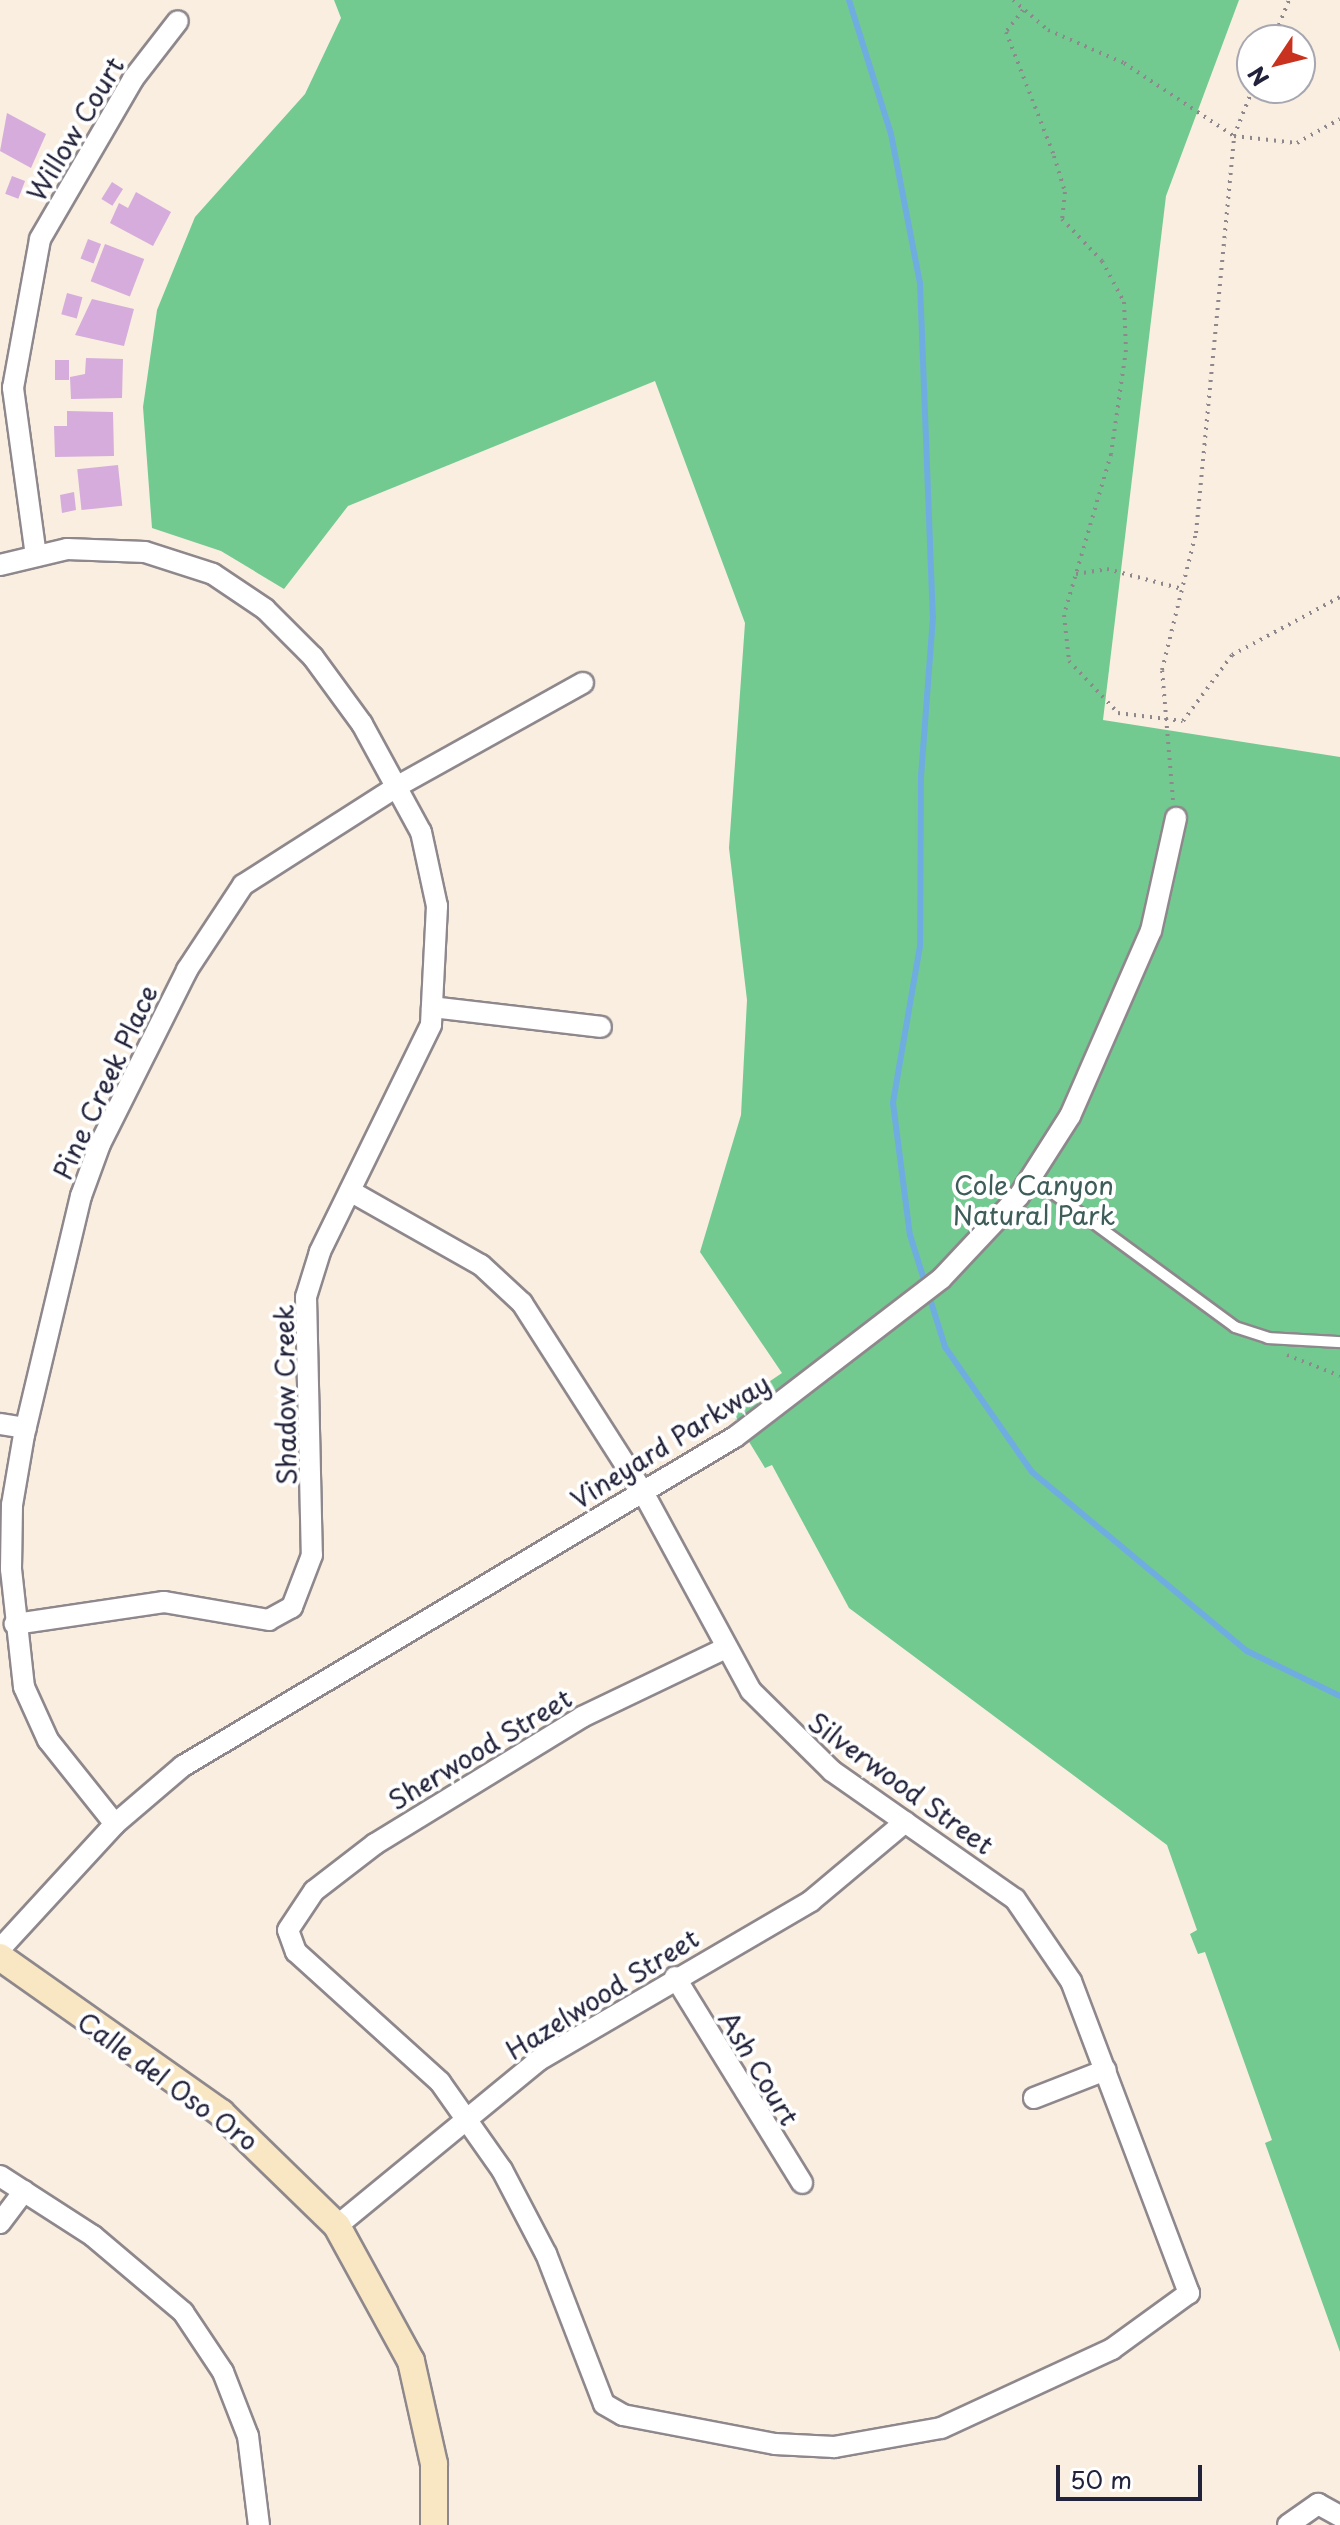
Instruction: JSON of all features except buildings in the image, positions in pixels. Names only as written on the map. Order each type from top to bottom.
[{"type":"main road","name":"Calle del Oso Oro","points":[[0,1957],[221,2113],[337,2226],[411,2361],[434,2464],[434,2525]]},
{"type":"street","name":"Willow Court","points":[[36,556],[13,388],[40,239],[90,145],[178,21]]},
{"type":"street","name":"Shadow Creek","points":[[0,565],[67,549],[145,552],[213,574],[265,609],[313,657],[396,787],[421,832],[437,906],[432,1007],[406,1086],[350,1191],[306,1297],[312,1555],[292,1607],[269,1620],[164,1602],[15,1624]]},
{"type":"street","name":"Pine Creek Place","points":[[115,1824],[48,1740],[24,1687],[15,1624],[12,1505],[26,1428],[85,1183],[146,1043],[216,917],[243,885],[396,787],[583,683]]},
{"type":"street","name":"Vineyard Parkway","points":[[0,1949],[115,1824],[195,1758],[643,1492],[852,1353],[975,1246],[1031,1177],[1113,1030],[1151,931],[1176,818]]},
{"type":"street","points":[[432,1007],[601,1027]]},
{"type":"street","name":"Silverwood Street","points":[[350,1191],[481,1265],[522,1303],[643,1492],[726,1648],[784,1730],[1032,1918],[1066,1970],[1189,2293],[1162,2319],[1048,2384],[941,2428],[888,2440],[775,2444],[623,2415],[604,2404],[527,2211],[464,2115]]},
{"type":"street","points":[[0,1424],[26,1428]]},
{"type":"street","name":"Sherwood Street","points":[[464,2115],[372,2015],[296,1952],[288,1930],[314,1891],[375,1844],[582,1717],[726,1648]]},
{"type":"street","name":"Hazelwood Street","points":[[337,2226],[464,2115],[675,1977],[811,1901],[905,1822]]},
{"type":"street","name":"Ash Court","points":[[675,1977],[802,2183]]},
{"type":"street","points":[[1034,2098],[1106,2070]]},
{"type":"street","points":[[0,2176],[159,2286],[207,2346],[248,2436],[259,2525]]},
{"type":"street","points":[[0,2223],[24,2191]]},
{"type":"street","points":[[1288,2525],[1318,2504],[1340,2516]]},
{"type":"lane","points":[[1031,1177],[1235,1327],[1268,1338],[1340,1342]]},
{"type":"path","points":[[1013,0],[1048,30],[1124,63],[1234,136],[1297,143],[1340,119]]},
{"type":"path","points":[[1279,24],[1289,0]]},
{"type":"path","points":[[1023,10],[1006,32],[1065,192],[1062,219],[1102,261],[1124,302],[1126,350],[1111,454],[1064,615],[1069,661],[1118,713],[1183,721],[1232,655],[1340,597]]},
{"type":"path","points":[[1176,818],[1162,670],[1196,533],[1234,136],[1247,104]]},
{"type":"path","points":[[1076,574],[1107,569],[1182,589]]},
{"type":"green space","name":"Cole Canyon Natural Park","points":[[334,0],[1239,0],[1166,196],[1103,720],[1340,757],[1340,2352],[1265,2143],[1272,2140],[1205,1952],[1198,1954],[1190,1934],[1197,1930],[1167,1845],[849,1608],[772,1465],[765,1468],[729,1409],[782,1373],[700,1252],[741,1115],[747,1000],[729,848],[745,623],[655,381],[348,506],[284,589],[221,551],[152,528],[143,407],[157,310],[195,217],[305,94],[341,18]]},
{"type":"waterway","points":[[849,0],[891,134],[920,283],[933,617],[921,778],[920,946],[893,1103],[910,1235],[945,1347],[1032,1472],[1247,1651],[1340,1696]]}]
